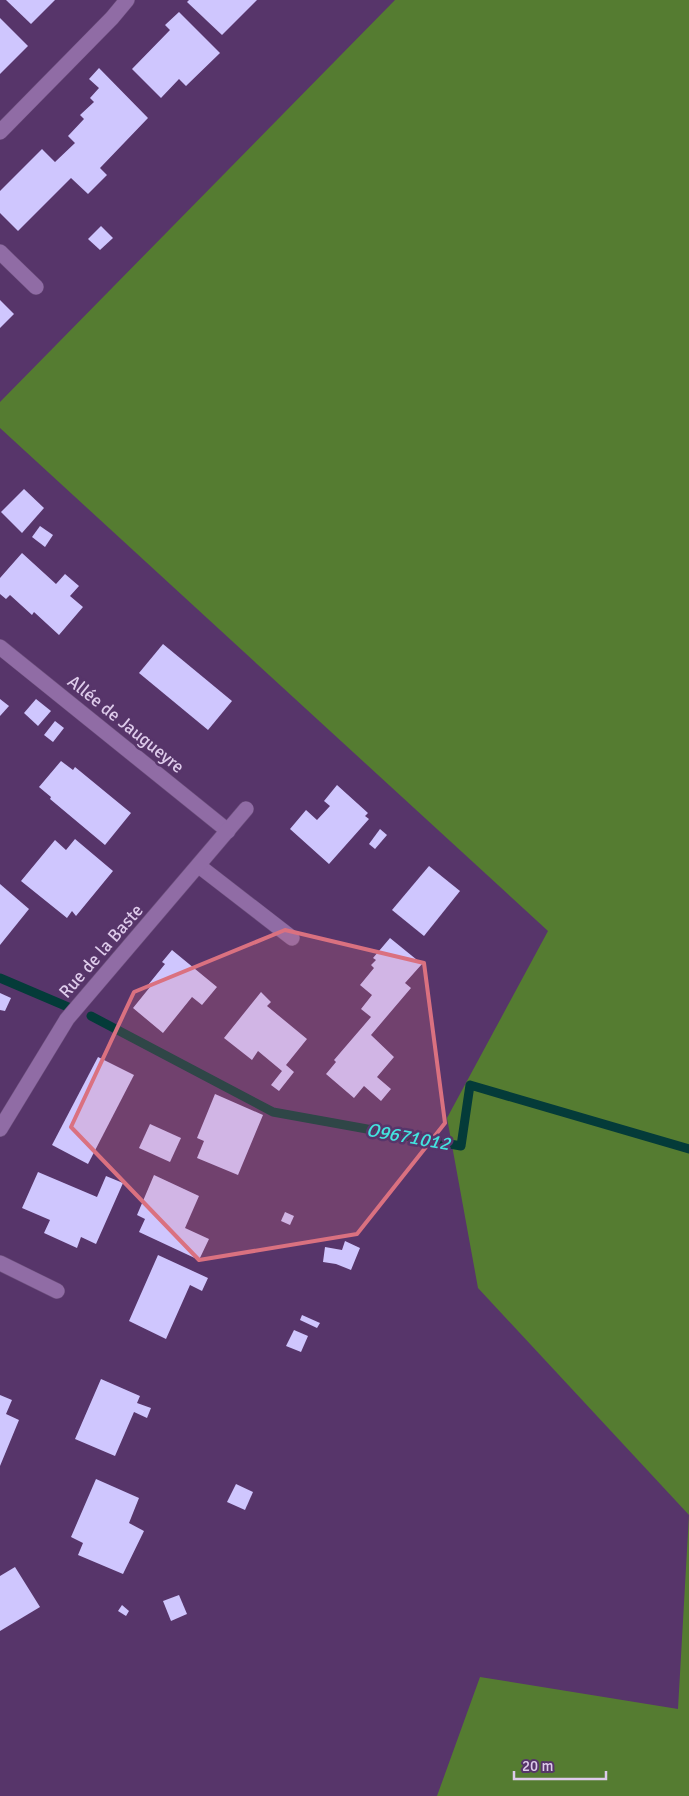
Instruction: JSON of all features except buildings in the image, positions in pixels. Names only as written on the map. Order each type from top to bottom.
[{"type":"street","points":[[0,132],[112,18],[127,0]]},
{"type":"street","points":[[0,252],[36,287]]},
{"type":"street","name":"Allée de Jaugueyre","points":[[0,647],[228,831]]},
{"type":"street","name":"Rue de la Baste","points":[[0,1129],[67,1019],[246,809]]},
{"type":"street","points":[[199,866],[292,938]]},
{"type":"street","points":[[0,1263],[57,1292]]},
{"type":"highlighted area","points":[[285,930],[424,963],[445,1123],[357,1234],[199,1260],[71,1127],[134,992]]},
{"type":"green space","points":[[395,0],[689,0],[689,1515],[478,1288],[447,1118],[548,931],[0,428],[0,402]]},
{"type":"green space","points":[[689,1515],[689,1796],[437,1796],[480,1677],[678,1709]]},
{"type":"waterway","name":"O9671012","points":[[0,978],[68,1007]]},
{"type":"waterway","name":"O9671012","points":[[91,1016],[273,1112],[461,1146],[470,1085],[689,1149]]}]
